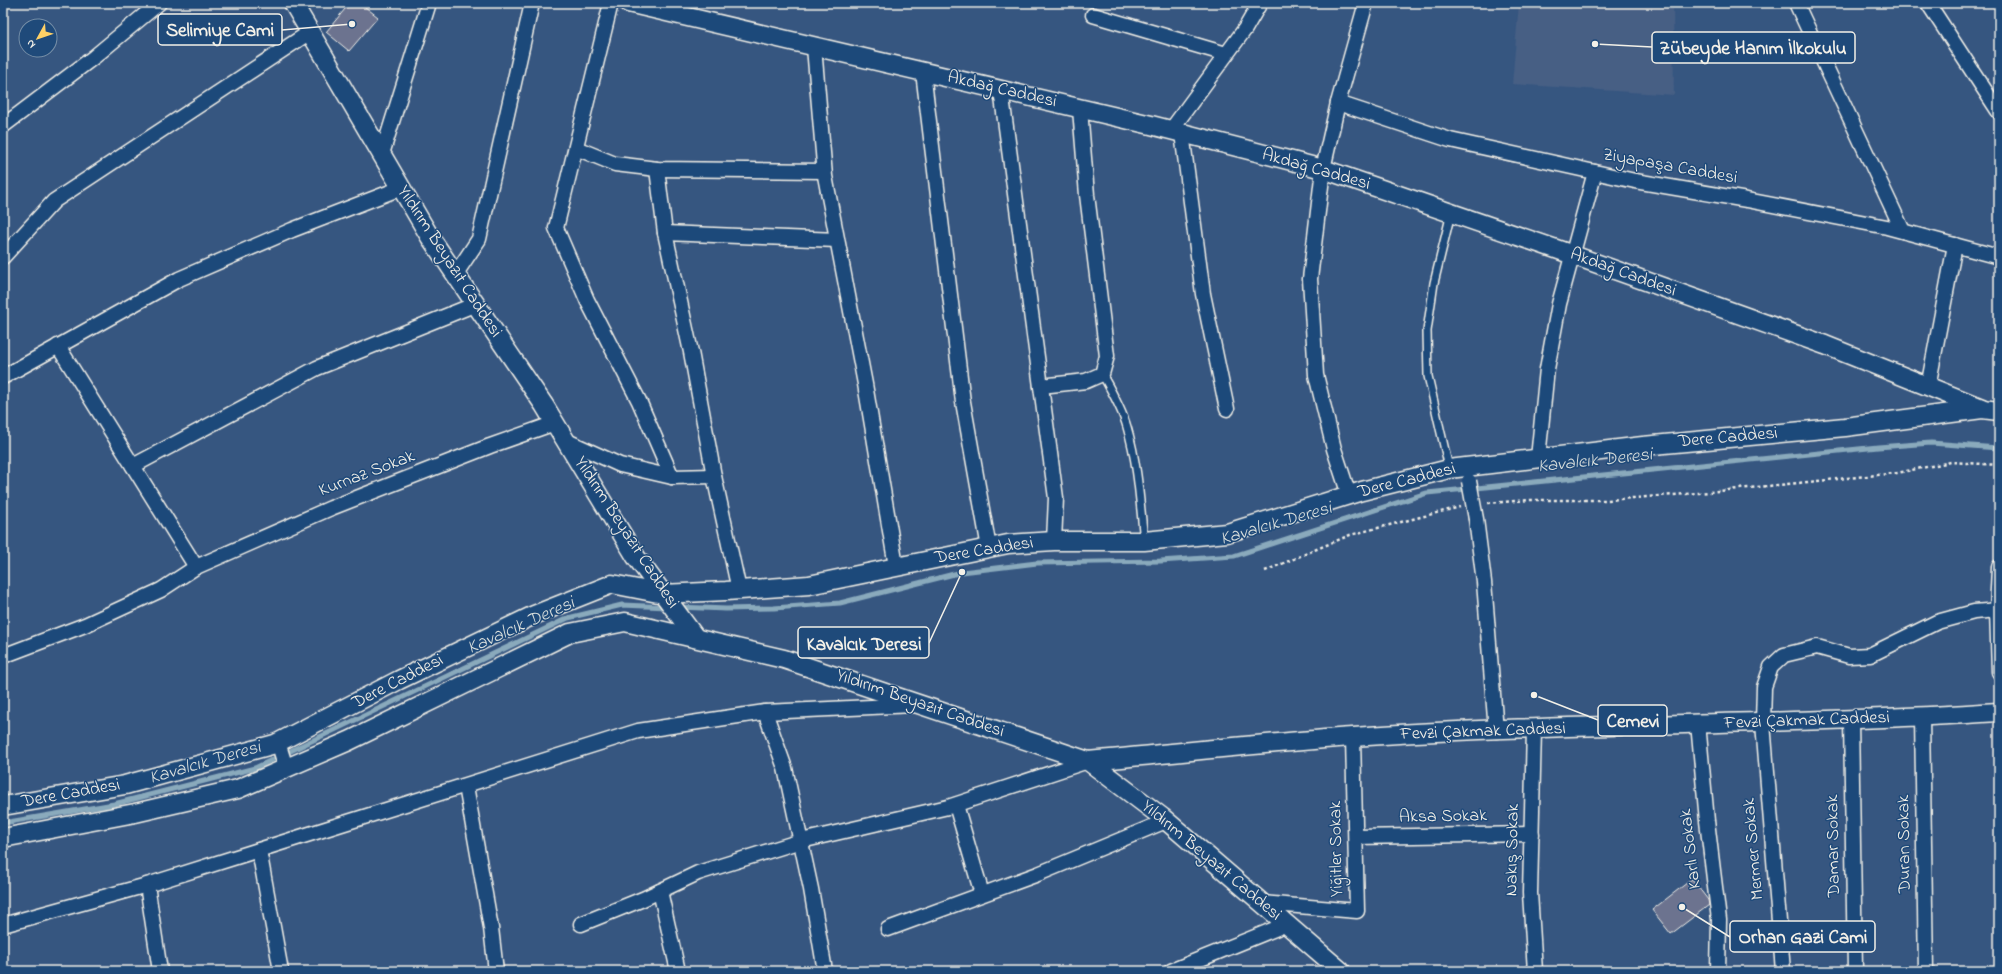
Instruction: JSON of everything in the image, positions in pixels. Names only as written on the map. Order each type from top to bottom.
[{"type":"street","points":[[3,126],[94,57],[159,3]]},
{"type":"street","name":"Yıldırım Beyazıt Caddesi","points":[[293,3],[401,188],[455,275],[476,304],[555,424],[636,557],[695,637],[784,659],[1088,760],[1166,821],[1341,971]]},
{"type":"street","points":[[382,154],[429,3]]},
{"type":"street","points":[[455,275],[479,239],[532,3]]},
{"type":"street","points":[[611,3],[556,228],[587,300],[639,400],[672,477]]},
{"type":"street","name":"Akdağ Caddesi","points":[[628,3],[1177,132],[1323,169],[1572,255],[1826,346],[1928,387],[1991,410]]},
{"type":"street","points":[[1227,408],[1203,294],[1177,132],[1226,54],[1245,29],[1260,3]]},
{"type":"street","points":[[1349,495],[1334,449],[1316,375],[1310,279],[1323,169],[1338,103],[1366,3]]},
{"type":"street","points":[[1796,3],[1903,231]]},
{"type":"street","points":[[1928,3],[1999,112]]},
{"type":"street","points":[[1093,14],[1226,54]]},
{"type":"street","points":[[3,257],[54,201],[310,32]]},
{"type":"street","points":[[814,47],[824,171],[865,384],[896,566]]},
{"type":"street","points":[[924,72],[963,402],[989,548]]},
{"type":"street","points":[[1001,90],[1056,498],[1054,541]]},
{"type":"street","name":"Ziyapaşa Caddesi","points":[[1338,103],[1450,140],[1635,181],[1747,200],[1903,231],[1999,257]]},
{"type":"street","points":[[1041,386],[1086,381],[1102,374],[1107,356],[1087,195],[1080,109]]},
{"type":"street","points":[[576,148],[614,164],[657,169],[824,171]]},
{"type":"street","points":[[657,169],[665,233],[691,352],[714,476],[739,590]]},
{"type":"street","points":[[1538,458],[1548,362],[1559,304],[1595,172]]},
{"type":"street","points":[[3,377],[179,279],[292,230],[401,188]]},
{"type":"street","points":[[665,233],[837,240]]},
{"type":"street","points":[[1928,387],[1956,245]]},
{"type":"street","points":[[133,466],[317,368],[476,304]]},
{"type":"street","points":[[58,346],[196,567]]},
{"type":"street","name":"Dere Caddesi","points":[[3,806],[125,785],[278,742],[399,680],[534,615],[612,584],[663,594],[809,585],[1008,544],[1054,541],[1144,541],[1227,533],[1349,495],[1450,469],[1468,474],[1538,458],[1643,446],[1845,428],[1991,410]]},
{"type":"street","name":"Kurnaz Sokak","points":[[3,656],[84,625],[161,590],[196,567],[331,508],[490,446],[555,424]]},
{"type":"street","points":[[565,440],[620,465],[672,477],[714,476]]},
{"type":"street","points":[[1468,474],[1476,519],[1484,582],[1496,731]]},
{"type":"street","points":[[1999,567],[1999,672]]},
{"type":"street","name":"Mermer Sokak","points":[[1783,971],[1763,723],[1764,687],[1771,667],[1784,655],[1817,647],[1849,656],[1870,655],[1937,622],[1974,612],[1998,610]]},
{"type":"street","name":"Dere Caddesi","points":[[3,838],[136,813],[238,789],[349,741],[570,633],[625,622],[695,637]]},
{"type":"street","points":[[3,925],[147,885],[638,732],[765,712],[922,705]]},
{"type":"street","points":[[765,712],[785,768],[801,841],[825,971]]},
{"type":"street","name":"Fevzi Çakmak Caddesi","points":[[1088,760],[1353,737],[1698,723],[1763,723],[1851,720],[1999,712]]},
{"type":"street","name":"Duran Sokak","points":[[1922,717],[1926,971]]},
{"type":"street","name":"Damar Sokak","points":[[1851,720],[1855,971]]},
{"type":"street","name":"Karlı Sokak","points":[[1698,723],[1707,821],[1719,920],[1718,971]]},
{"type":"street","name":"Nakış Sokak","points":[[1534,729],[1530,893],[1535,971]]},
{"type":"street","name":"Yiğitler Sokak","points":[[1262,903],[1357,912],[1353,737]]},
{"type":"street","points":[[278,742],[286,768]]},
{"type":"street","points":[[581,924],[660,891],[698,873],[801,841],[956,804],[1088,760]]},
{"type":"street","points":[[466,786],[489,920],[496,971]]},
{"type":"street","points":[[956,804],[982,894]]},
{"type":"street","points":[[888,929],[982,894],[1166,821]]},
{"type":"street","name":"Aksa Sokak","points":[[1356,837],[1532,834]]},
{"type":"street","points":[[259,850],[281,971]]},
{"type":"street","points":[[147,885],[160,971]]},
{"type":"street","points":[[660,891],[678,971]]},
{"type":"street","points":[[1172,971],[1287,924]]},
{"type":"lane","points":[[1450,469],[1428,376],[1427,332],[1434,283],[1451,213]]},
{"type":"lane","points":[[1102,374],[1127,426],[1137,483],[1144,541]]},
{"type":"path","points":[[1484,504],[1530,500],[1607,500],[1699,492],[1897,473],[1951,462],[1999,465]]},
{"type":"path","points":[[1265,571],[1350,535],[1462,507]]},
{"type":"shaded area","points":[[1519,3],[1673,3],[1674,95],[1512,84]]},
{"type":"building","points":[[350,3],[360,3],[378,17],[349,51],[326,32]]},
{"type":"building","points":[[1692,879],[1708,900],[1709,905],[1671,934],[1652,910]]},
{"type":"waterway","name":"Kavalcık Deresi","points":[[678,607],[726,609],[774,608],[840,603],[962,572],[1037,563],[1160,561],[1234,556],[1427,493],[1878,447],[1931,443],[1998,448]]},
{"type":"waterway","name":"Kavalcık Deresi","points":[[3,823],[114,804],[255,768],[568,618],[622,605],[668,607]]},
{"type":"place","name":"Selimiye Cami","points":[[352,24]]},
{"type":"place","name":"Zübeyde Hanım İlkokulu","points":[[1595,44]]},
{"type":"place","name":"Kavalcık Deresi","points":[[962,572]]},
{"type":"place","name":"Cemevi","points":[[1534,695]]},
{"type":"place","name":"Orhan Gazi Cami","points":[[1682,907]]}]
